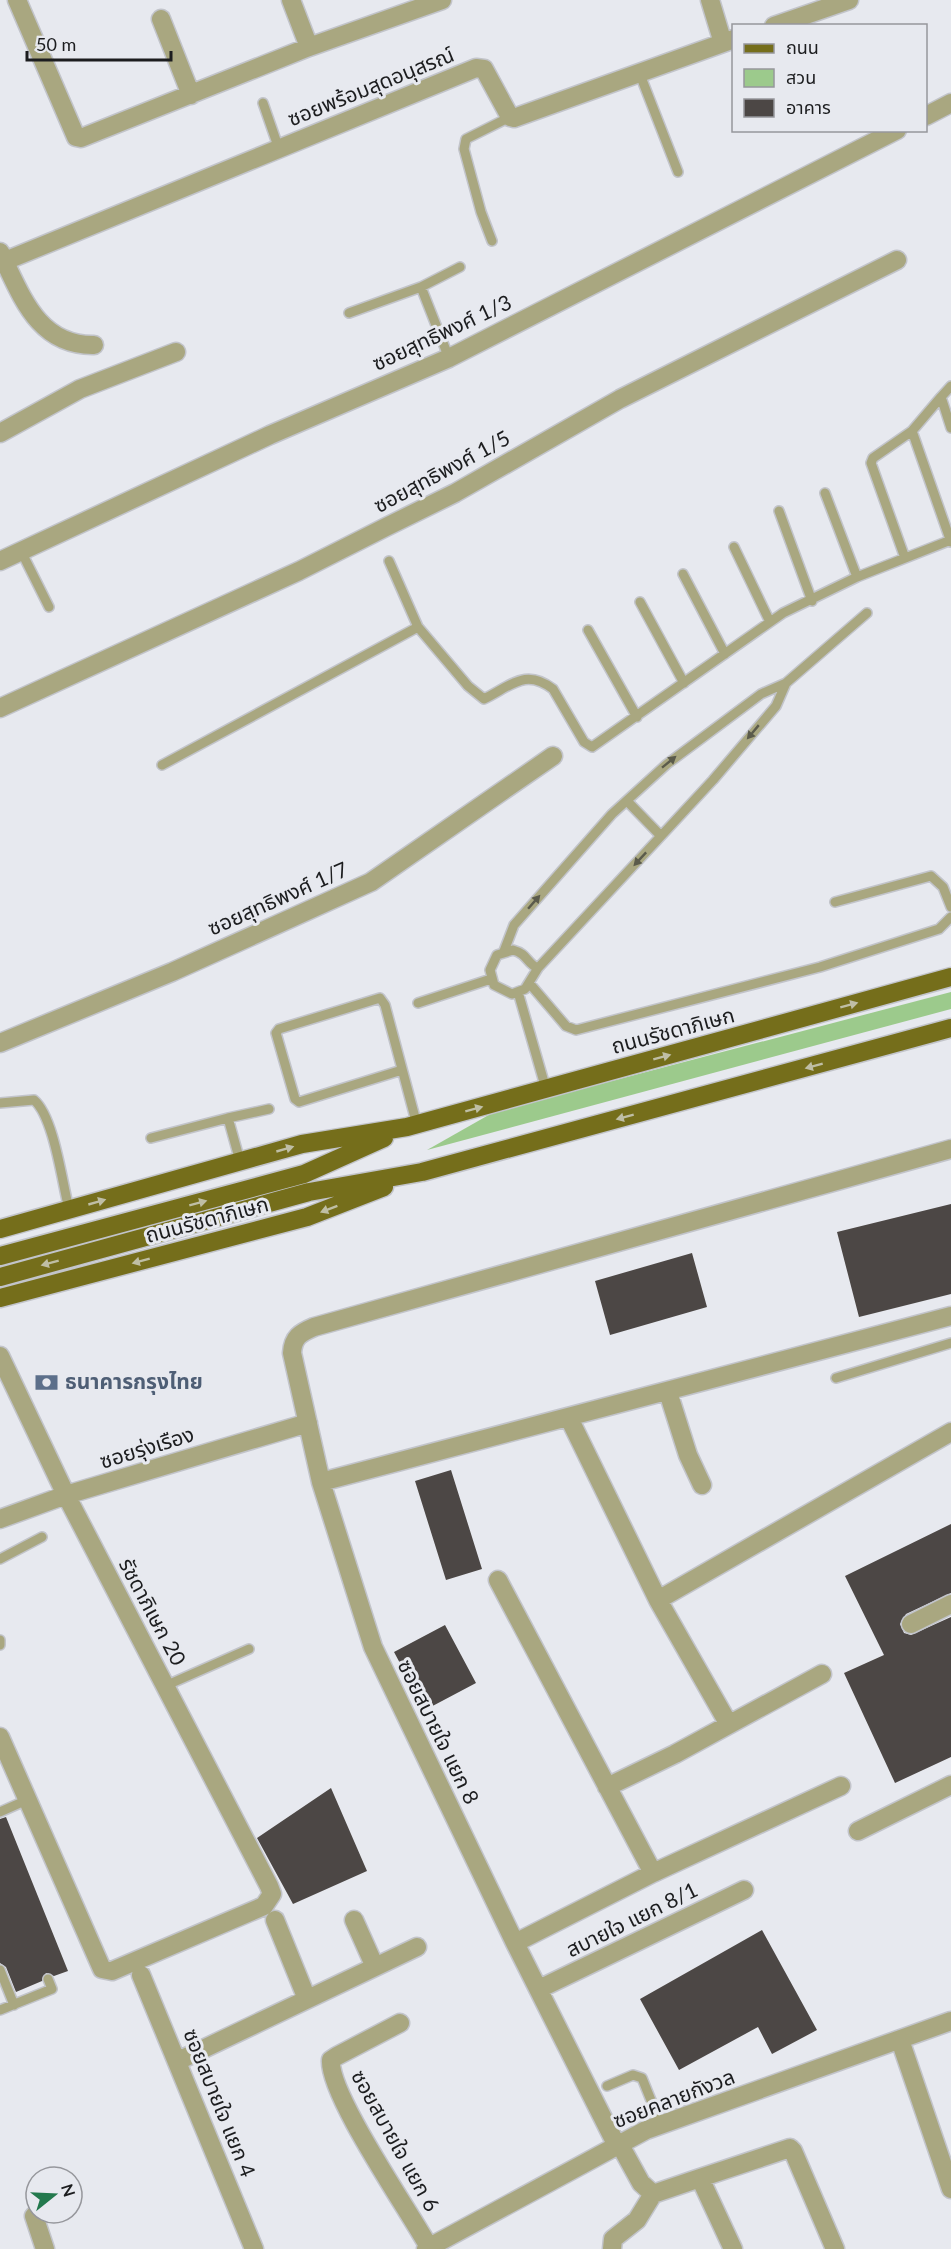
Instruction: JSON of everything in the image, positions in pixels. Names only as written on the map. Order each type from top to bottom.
[{"type":"main road","name":"ถนนรัชดาภิเษก","points":[[0,1229],[302,1144],[412,1126],[951,977]]},
{"type":"main road","name":"ถนนรัชดาภิเษก","points":[[0,1277],[309,1192],[422,1172],[951,1028]]},
{"type":"main road","name":"ถนนรัชดาภิเษก","points":[[0,1256],[304,1174],[412,1126]]},
{"type":"main road","name":"ถนนรัชดาภิเษก","points":[[0,1298],[307,1217],[422,1172]]},
{"type":"street","points":[[17,0],[76,137],[87,136],[422,3],[442,0]]},
{"type":"street","points":[[291,0],[309,47]]},
{"type":"street","points":[[510,117],[514,118],[728,41],[710,0]]},
{"type":"street","points":[[780,24],[849,0]]},
{"type":"street","points":[[161,19],[191,95]]},
{"type":"street","name":"ซอยพร้อมสุดอนุสรณ์","points":[[2,256],[279,149],[476,68],[484,69],[510,117]]},
{"type":"street","points":[[927,115],[951,103]]},
{"type":"street","name":"ซอยสุทธิพงศ์ 1/3","points":[[0,561],[270,435],[449,358],[891,132]]},
{"type":"street","points":[[2,256],[24,302],[44,326],[64,341],[94,345]]},
{"type":"street","name":"ซอยสุทธิพงศ์ 1/5","points":[[0,708],[367,537],[455,493],[620,399],[897,260]]},
{"type":"street","points":[[0,433],[80,389],[176,352]]},
{"type":"street","name":"ซอยสุทธิพงศ์ 1/7","points":[[0,1043],[172,972],[371,882],[553,756]]},
{"type":"street","name":"ซอยสบายใจ แยก 8","points":[[653,2194],[641,2183],[617,2144],[515,1943],[373,1647],[321,1482],[292,1353],[293,1341],[300,1332],[314,1327],[951,1149]]},
{"type":"street","points":[[321,1482],[951,1316]]},
{"type":"street","name":"รัชดาภิเษก 20","points":[[0,1356],[66,1495],[272,1894],[264,1906],[120,1968],[106,1971],[99,1965],[27,1800]]},
{"type":"street","points":[[668,1392],[688,1455],[702,1485]]},
{"type":"street","points":[[569,1418],[658,1600],[728,1724]]},
{"type":"street","name":"ซอยรุ่งเรือง","points":[[0,1519],[66,1495],[308,1423]]},
{"type":"street","points":[[658,1600],[951,1432]]},
{"type":"street","points":[[498,1580],[653,1873]]},
{"type":"street","points":[[911,1624],[951,1604]]},
{"type":"street","points":[[607,1787],[675,1754],[822,1674]]},
{"type":"street","points":[[0,1737],[27,1800]]},
{"type":"street","points":[[858,1831],[951,1785]]},
{"type":"street","points":[[515,1943],[653,1873],[842,1786]]},
{"type":"street","name":"สบายใจ แยก 8/1","points":[[539,1989],[744,1890]]},
{"type":"street","points":[[275,1920],[307,1999]]},
{"type":"street","points":[[354,1920],[375,1967]]},
{"type":"street","points":[[178,2061],[417,1947]]},
{"type":"street","name":"ซอยสบายใจ แยก 4","points":[[141,1975],[254,2249]]},
{"type":"street","name":"ซอยคลายกังวล","points":[[428,2248],[617,2144],[661,2125],[951,2020]]},
{"type":"street","name":"ซอยสบายใจ แยก 6","points":[[400,2023],[331,2060],[330,2070],[348,2110],[428,2248]]},
{"type":"street","points":[[900,2040],[951,2189]]},
{"type":"street","points":[[612,2249],[613,2239],[637,2220],[653,2194],[789,2148],[794,2151],[835,2249]]},
{"type":"street","points":[[700,2178],[733,2249]]},
{"type":"street","points":[[37,2225],[45,2249]]},
{"type":"lane","points":[[639,72],[678,172]]},
{"type":"lane","points":[[263,103],[279,149]]},
{"type":"lane","points":[[492,241],[481,212],[464,149],[466,139],[510,117]]},
{"type":"lane","points":[[349,313],[421,287],[460,267]]},
{"type":"lane","points":[[421,287],[449,358]]},
{"type":"lane","points":[[905,558],[871,463],[873,458],[912,431],[951,386]]},
{"type":"lane","points":[[941,397],[951,428]]},
{"type":"lane","points":[[389,561],[418,627],[468,686],[484,699],[525,678],[536,678],[554,689],[575,728],[592,747],[770,622],[857,577],[951,541],[912,431]]},
{"type":"lane","points":[[825,493],[857,577]]},
{"type":"lane","points":[[779,511],[812,600]]},
{"type":"lane","points":[[734,547],[770,622]]},
{"type":"lane","points":[[21,551],[49,607]]},
{"type":"lane","points":[[683,574],[724,654]]},
{"type":"lane","points":[[640,602],[684,683]]},
{"type":"lane","points":[[786,684],[776,706],[713,780],[538,968],[530,984],[518,992],[505,993],[491,979],[492,962],[504,951],[514,925],[612,814],[676,757],[761,694],[786,684],[867,613]]},
{"type":"lane","points":[[162,765],[418,627]]},
{"type":"lane","points":[[588,630],[636,717]]},
{"type":"lane","points":[[627,801],[660,836]]},
{"type":"lane","points":[[835,902],[931,876],[944,887],[951,907]]},
{"type":"lane","points":[[530,984],[566,1026],[576,1030],[820,967],[939,929],[951,917]]},
{"type":"lane","points":[[504,951],[522,952],[533,966],[538,968]]},
{"type":"lane","points":[[418,1003],[491,979]]},
{"type":"lane","points":[[518,992],[546,1089]]},
{"type":"lane","points":[[402,1070],[303,1103],[298,1102],[295,1099],[276,1033],[279,1029],[380,998],[385,1005],[402,1070],[412,1126]]},
{"type":"lane","points":[[0,1103],[34,1100],[40,1105],[49,1127],[69,1209]]},
{"type":"lane","points":[[151,1138],[269,1109]]},
{"type":"lane","points":[[228,1118],[240,1161]]},
{"type":"lane","points":[[836,1378],[951,1344]]},
{"type":"lane","points":[[0,1559],[42,1537]]},
{"type":"lane","points":[[0,1640],[0,1645]]},
{"type":"lane","points":[[165,1686],[249,1649]]},
{"type":"lane","points":[[0,1812],[27,1800]]},
{"type":"lane","points":[[0,1970],[14,2005]]},
{"type":"lane","points":[[0,2010],[52,1989],[48,1979]]},
{"type":"lane","points":[[607,2086],[633,2075],[642,2078],[661,2125]]},
{"type":"green space","points":[[951,992],[951,1009],[427,1150],[494,1112]]},
{"type":"building","points":[[951,1204],[951,1294],[859,1317],[837,1232]]},
{"type":"building","points":[[692,1253],[707,1307],[610,1335],[595,1281]]},
{"type":"building","points":[[451,1470],[482,1569],[446,1580],[415,1481]]},
{"type":"building","points":[[951,1524],[951,1593],[906,1614],[900,1624],[904,1633],[911,1635],[951,1617],[951,1757],[895,1783],[844,1673],[884,1655],[845,1576]]},
{"type":"building","points":[[445,1625],[476,1683],[425,1710],[394,1652]]},
{"type":"building","points":[[331,1788],[367,1871],[293,1904],[257,1838]]},
{"type":"building","points":[[6,1817],[68,1971],[54,1976],[46,1973],[42,1981],[16,1992],[6,1967],[0,1963],[0,1819]]},
{"type":"building","points":[[762,1930],[817,2030],[772,2054],[758,2027],[679,2070],[640,1999]]},
{"type":"place","name":"ธนาคารกรุงไทย","points":[[47,1382]]}]
